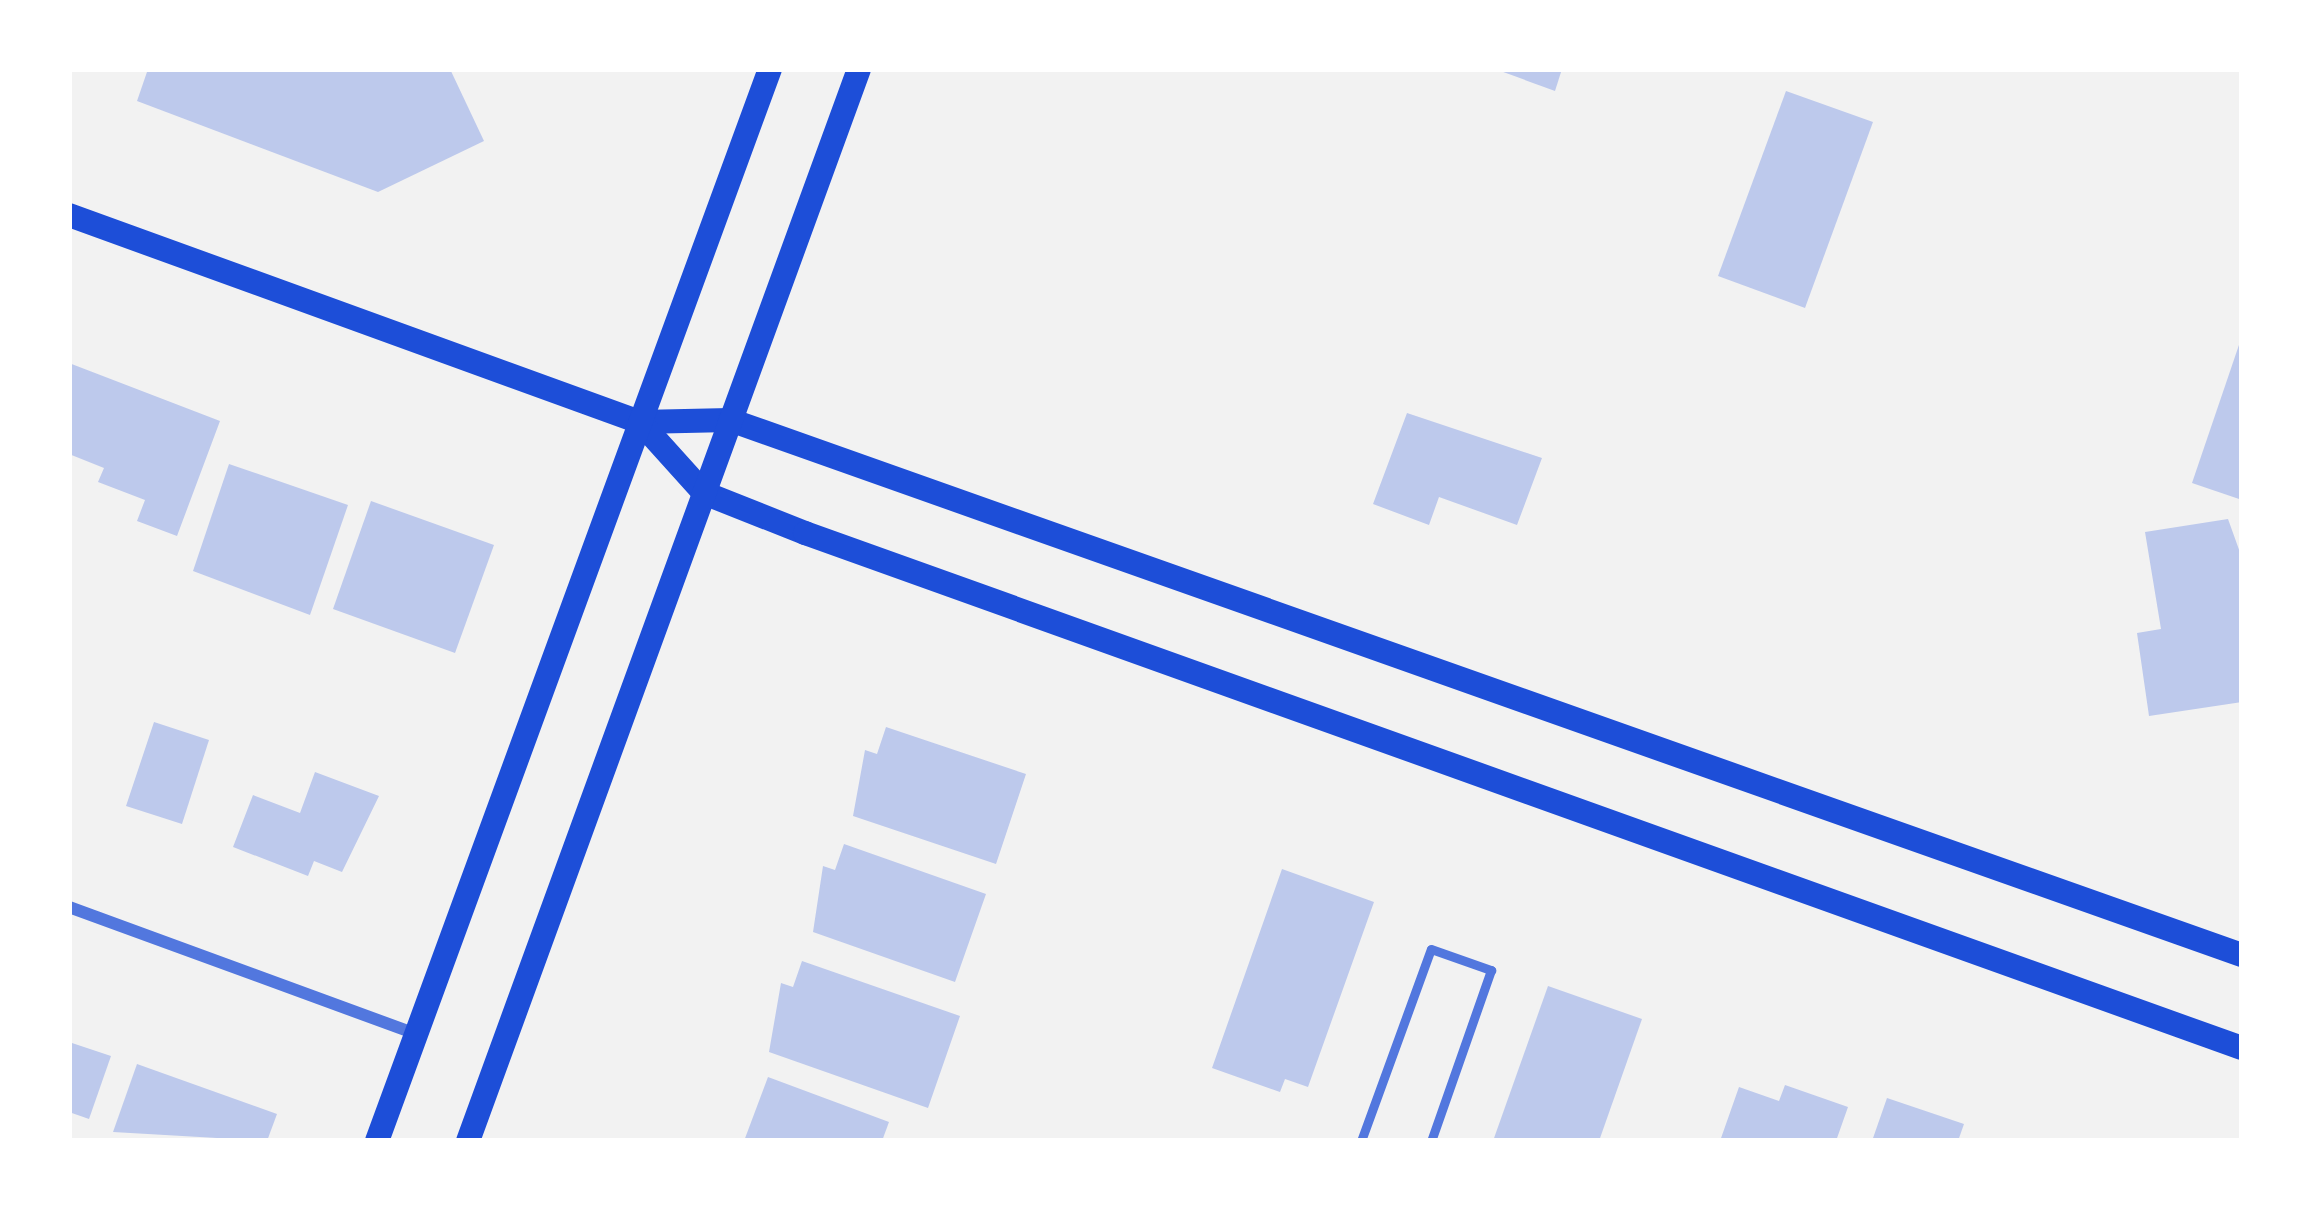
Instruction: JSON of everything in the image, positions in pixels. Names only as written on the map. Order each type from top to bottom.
[{"type":"main road","points":[[377,1141],[770,69]]},
{"type":"main road","points":[[468,1141],[859,69]]},
{"type":"main road","points":[[69,215],[640,422],[730,420],[2242,955]]},
{"type":"main road","points":[[640,422],[704,493],[2242,1048]]},
{"type":"street","points":[[69,907],[417,1034]]},
{"type":"lane","points":[[1361,1141],[1431,949],[1491,970],[1431,1141]]},
{"type":"building","points":[[148,69],[450,69],[484,141],[378,192],[137,101]]},
{"type":"building","points":[[1495,69],[1562,69],[1555,91]]},
{"type":"building","points":[[1786,91],[1873,122],[1805,308],[1718,276]]},
{"type":"building","points":[[2242,339],[2242,500],[2192,483]]},
{"type":"building","points":[[69,363],[220,421],[177,536],[137,521],[145,500],[98,482],[104,468],[69,454]]},
{"type":"building","points":[[1407,413],[1542,458],[1517,525],[1439,497],[1429,525],[1373,504]]},
{"type":"building","points":[[229,464],[348,505],[310,615],[193,571]]},
{"type":"building","points":[[371,501],[494,545],[455,653],[333,609]]},
{"type":"building","points":[[2228,519],[2242,558],[2242,702],[2149,716],[2137,633],[2161,629],[2145,532]]},
{"type":"building","points":[[154,722],[209,740],[182,824],[126,806]]},
{"type":"building","points":[[886,727],[1026,774],[996,864],[853,816],[865,750],[877,754]]},
{"type":"building","points":[[315,772],[379,796],[342,872],[314,861],[308,876],[233,847],[253,795],[300,813]]},
{"type":"building","points":[[844,844],[986,894],[955,982],[813,932],[823,866],[835,870]]},
{"type":"building","points":[[1282,869],[1374,902],[1308,1087],[1285,1079],[1280,1092],[1212,1068]]},
{"type":"building","points":[[802,961],[960,1016],[928,1108],[769,1052],[781,983],[793,987]]},
{"type":"building","points":[[1548,986],[1642,1019],[1599,1141],[1493,1141]]},
{"type":"building","points":[[69,1042],[111,1056],[89,1119],[69,1112]]},
{"type":"building","points":[[137,1064],[277,1114],[267,1141],[113,1132]]},
{"type":"building","points":[[768,1077],[889,1122],[882,1141],[744,1141]]},
{"type":"building","points":[[1785,1085],[1848,1107],[1836,1141],[1720,1141],[1739,1087],[1779,1101]]},
{"type":"building","points":[[1887,1098],[1964,1124],[1958,1141],[1872,1141]]}]
